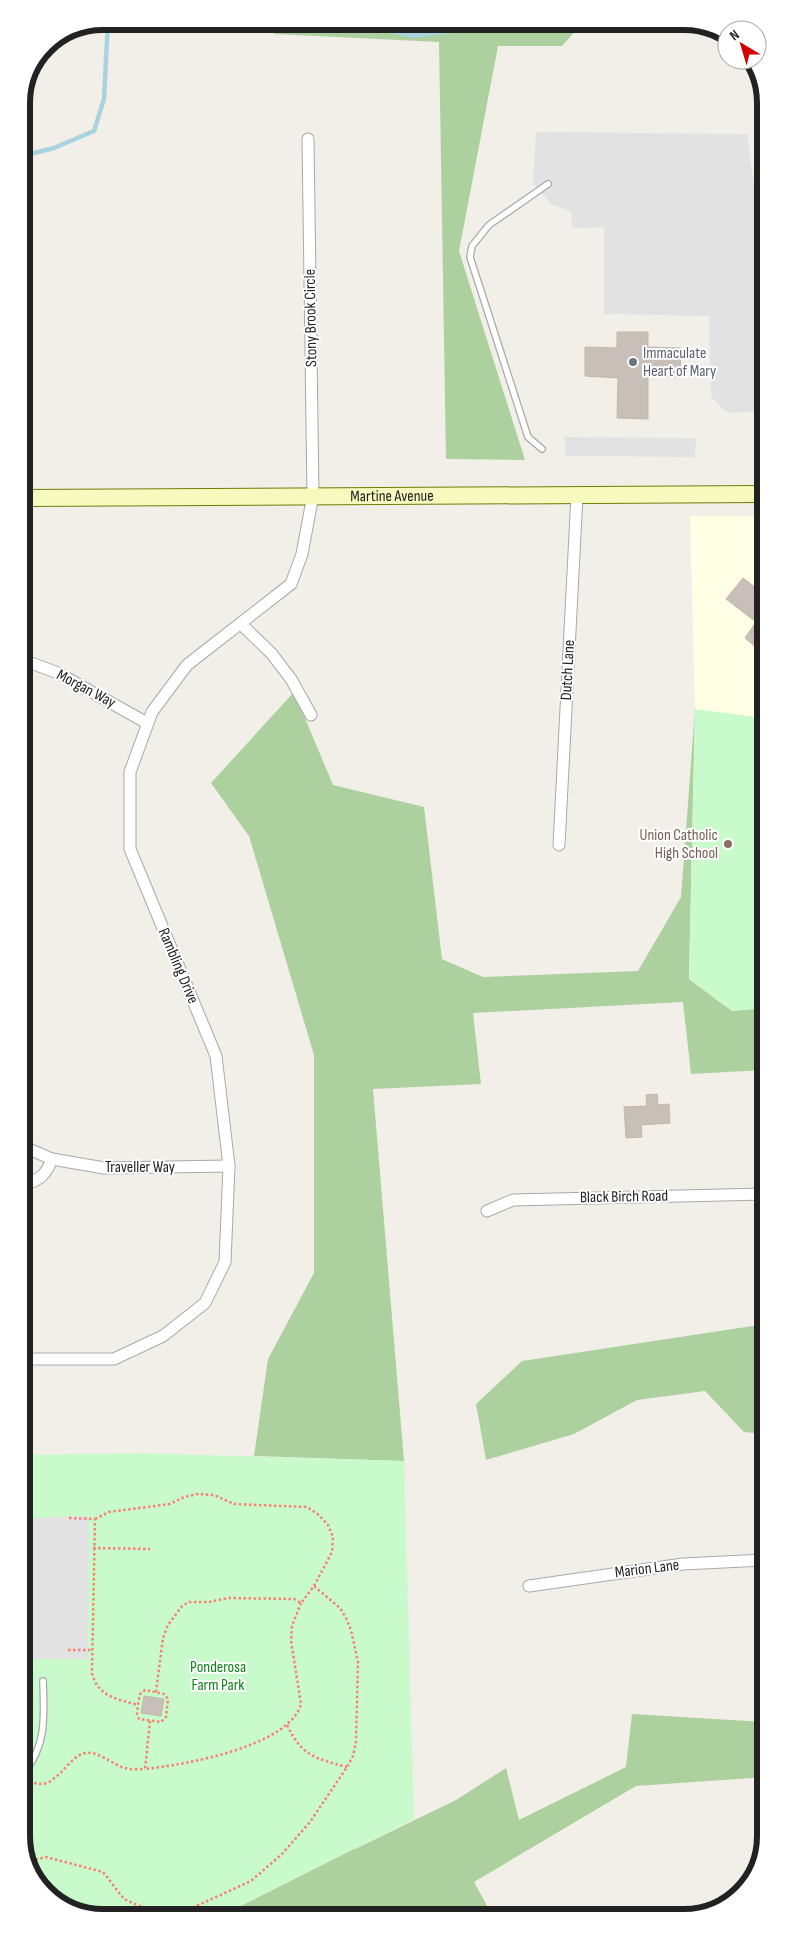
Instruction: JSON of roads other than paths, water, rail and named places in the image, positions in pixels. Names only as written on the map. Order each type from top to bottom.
[{"type":"main road","name":"Martine Avenue","points":[[30,498],[757,494]]},
{"type":"street","name":"Stony Brook Circle","points":[[308,139],[313,497]]},
{"type":"street","name":"Dutch Lane","points":[[559,845],[577,495]]},
{"type":"street","name":"Rambling Drive","points":[[30,1359],[114,1359],[162,1336],[205,1303],[226,1262],[229,1166],[216,1056],[130,849],[130,772],[152,712],[188,665],[291,584],[302,554],[313,497]]},
{"type":"street","points":[[241,624],[271,653],[286,672],[311,715]]},
{"type":"street","name":"Morgan Way","points":[[30,663],[58,673],[147,723]]},
{"type":"street","name":"Traveller Way","points":[[30,1150],[52,1159],[104,1168],[229,1166]]},
{"type":"street","points":[[30,1182],[39,1180],[48,1169],[52,1159]]},
{"type":"street","name":"Black Birch Road","points":[[486,1211],[513,1200],[757,1194]]},
{"type":"street","name":"Marion Lane","points":[[529,1586],[683,1564],[757,1560]]},
{"type":"lane","points":[[542,449],[528,438],[470,257],[472,246],[489,225],[548,184]]},
{"type":"lane","points":[[30,1764],[38,1754],[41,1741],[43,1727],[42,1682]]},
{"type":"waterway","points":[[30,154],[54,148],[94,131],[104,99],[108,30]]},
{"type":"waterway","points":[[386,30],[413,36],[456,30]]},
{"type":"place","name":"Immaculate Heart of Mary","points":[[633,362]]},
{"type":"place","name":"Union Catholic High School","points":[[728,844]]},
{"type":"park label","name":"Ponderosa Farm Park","points":[[218,1676]]}]
